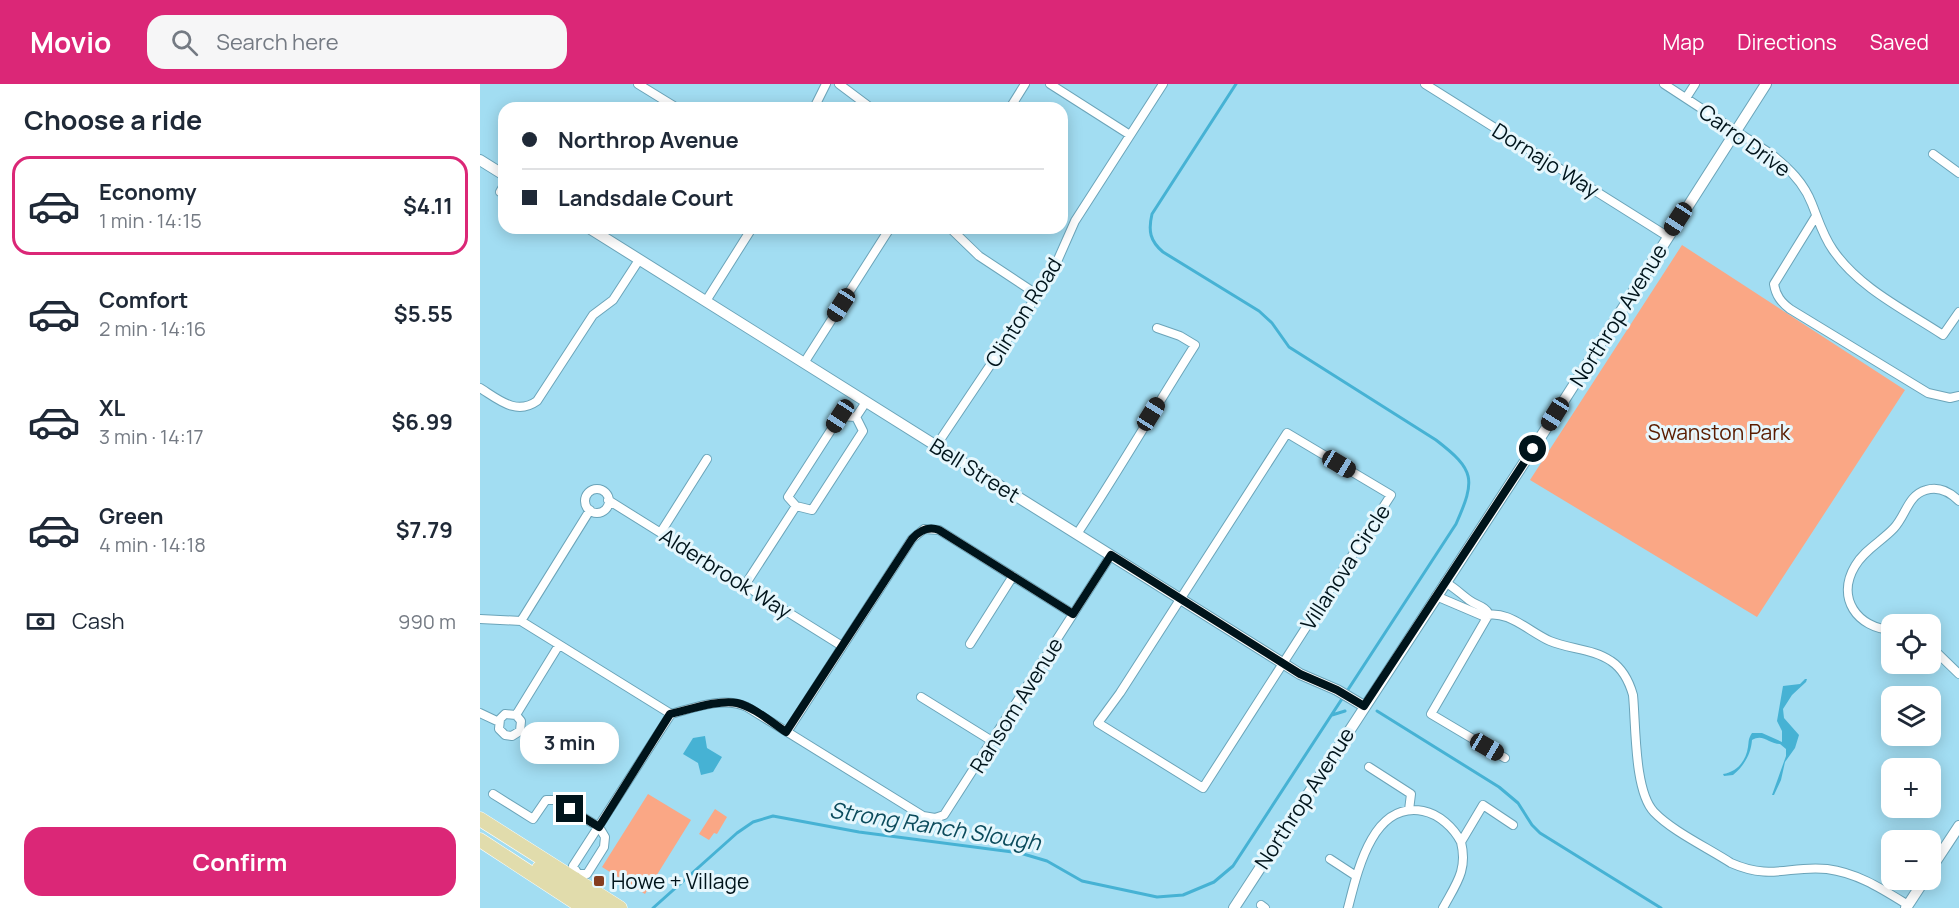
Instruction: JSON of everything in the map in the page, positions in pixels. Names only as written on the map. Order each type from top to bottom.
[{"type":"main road","points":[[480,819],[577,877],[620,908]]},
{"type":"main road","points":[[480,840],[584,908]]},
{"type":"main road","points":[[517,864],[534,865],[567,884],[577,877]]},
{"type":"main road","points":[[560,893],[564,890],[576,892],[602,908]]},
{"type":"street","points":[[638,84],[667,102]]},
{"type":"street","points":[[817,102],[826,84]]},
{"type":"street","points":[[839,84],[863,102]]},
{"type":"street","points":[[1014,102],[1025,84]]},
{"type":"street","points":[[1050,84],[1130,135]]},
{"type":"street","name":"Clinton Road","points":[[936,446],[1052,273],[1075,221],[1162,84]]},
{"type":"street","name":"Dornajo Way","points":[[1425,84],[1667,236]]},
{"type":"street","name":"Carro Drive","points":[[1665,84],[1771,154],[1795,176],[1809,196],[1831,248],[1842,264],[1862,281],[1943,335],[1959,312]]},
{"type":"street","points":[[1686,98],[1695,84]]},
{"type":"street","name":"Northrop Avenue","points":[[1234,908],[1766,84]]},
{"type":"street","points":[[1933,154],[1959,173]]},
{"type":"street","points":[[480,160],[498,171]]},
{"type":"street","points":[[1816,216],[1774,284],[1779,299],[1790,309],[1928,393],[1950,398],[1959,396]]},
{"type":"street","name":"Bell Street","points":[[598,234],[1300,674],[1337,690],[1364,706]]},
{"type":"street","points":[[706,301],[748,234]]},
{"type":"street","points":[[804,363],[886,234]]},
{"type":"street","points":[[956,234],[979,256],[1038,295]]},
{"type":"street","points":[[480,388],[508,406],[524,407],[537,401],[593,315],[613,300],[639,260]]},
{"type":"street","points":[[1077,534],[1131,452],[1140,431],[1195,345],[1180,336],[1157,328]]},
{"type":"street","points":[[856,417],[866,402]]},
{"type":"street","points":[[840,416],[856,417],[863,431],[812,510],[796,506],[788,497],[840,416]]},
{"type":"street","name":"Villanova Circle","points":[[1181,599],[1287,433],[1390,495],[1283,663]]},
{"type":"street","points":[[661,532],[706,459]]},
{"type":"street","points":[[1881,629],[1867,625],[1853,609],[1848,594],[1848,585],[1854,566],[1894,528],[1910,502],[1921,492],[1939,489],[1946,491],[1959,501]]},
{"type":"street","name":"Alderbrook Way","points":[[590,510],[585,500],[591,490],[602,490],[608,500],[842,646]]},
{"type":"street","name":"Alderbrook Way","points":[[590,510],[600,512],[606,507],[608,500]]},
{"type":"street","points":[[745,585],[796,506]]},
{"type":"street","name":"Alderbrook Way","points":[[521,621],[590,510]]},
{"type":"street","points":[[480,619],[521,621],[670,714],[733,702],[747,707],[786,732],[912,539],[924,529],[939,530],[1073,614]]},
{"type":"street","name":"Ransom Avenue","points":[[786,732],[918,813],[935,818],[947,812],[1111,555]]},
{"type":"street","points":[[970,644],[1013,576]]},
{"type":"street","points":[[1445,582],[1460,592],[1469,606]]},
{"type":"street","points":[[1437,596],[1469,606],[1483,616],[1504,615],[1547,639],[1607,658],[1618,667],[1630,684],[1634,695],[1641,786],[1647,803],[1663,820],[1731,863],[1769,873],[1812,869],[1842,872],[1876,885],[1907,907],[1917,890]]},
{"type":"street","points":[[1181,599],[1098,723],[1203,788],[1283,663]]},
{"type":"street","points":[[1489,614],[1431,714],[1505,758]]},
{"type":"street","points":[[516,715],[559,645]]},
{"type":"street","points":[[1941,657],[1959,674]]},
{"type":"street","points":[[921,696],[992,741]]},
{"type":"street","points":[[480,713],[499,722]]},
{"type":"street","points":[[505,714],[516,715],[522,725],[520,731],[515,735],[503,734],[499,729],[499,722],[505,714]]},
{"type":"street","points":[[493,794],[533,819],[546,800],[555,800],[599,827],[605,837],[604,847],[587,874],[577,877],[573,866],[599,827],[670,714]]},
{"type":"street","points":[[1369,767],[1411,794],[1409,810]]},
{"type":"street","points":[[1461,842],[1483,805],[1513,825]]},
{"type":"street","points":[[1348,908],[1364,852],[1380,827],[1395,815],[1409,810],[1424,811],[1439,818],[1453,830],[1461,842],[1464,856],[1462,873],[1443,908]]},
{"type":"street","points":[[1941,853],[1959,826]]},
{"type":"street","points":[[1330,859],[1356,876]]},
{"type":"green space","name":"Swanston Park","points":[[1682,245],[1905,390],[1757,617],[1530,480]]},
{"type":"green space","points":[[648,794],[691,820],[645,894],[602,867]]},
{"type":"green space","points":[[715,809],[727,817],[717,834],[714,833],[709,840],[699,834]]},
{"type":"water","points":[[1807,679],[1806,682],[1792,695],[1783,709],[1784,718],[1799,735],[1795,748],[1785,762],[1781,780],[1774,795],[1772,795],[1786,756],[1786,749],[1780,744],[1763,738],[1752,740],[1748,755],[1740,768],[1733,775],[1724,776],[1723,774],[1733,771],[1743,761],[1752,733],[1762,733],[1782,742],[1782,731],[1777,721],[1783,686],[1800,684]]},
{"type":"water","points":[[705,736],[707,748],[722,757],[713,772],[701,775],[698,763],[683,754],[693,738]]},
{"type":"waterway","name":"Strong Ranch Slough","points":[[653,908],[737,833],[753,822],[773,816],[859,832],[1020,853],[1047,861],[1082,881],[1157,897],[1183,895],[1214,882],[1233,866],[1456,524],[1469,486],[1465,468],[1449,450],[1289,347],[1272,323],[1259,311],[1163,252],[1155,244],[1150,231],[1152,214],[1236,84]]},
{"type":"waterway","points":[[1332,715],[1345,711]]},
{"type":"waterway","points":[[1377,711],[1499,787],[1518,803],[1540,833],[1661,908]]},
{"type":"place","name":"Howe + Village","points":[[599,881]]},
{"type":"route","points":[[570,809],[599,827],[670,714],[733,702],[747,707],[786,732],[912,539],[920,531],[929,528],[939,530],[1073,614],[1111,555],[1300,674],[1337,690],[1364,706],[1533,449]]}]
